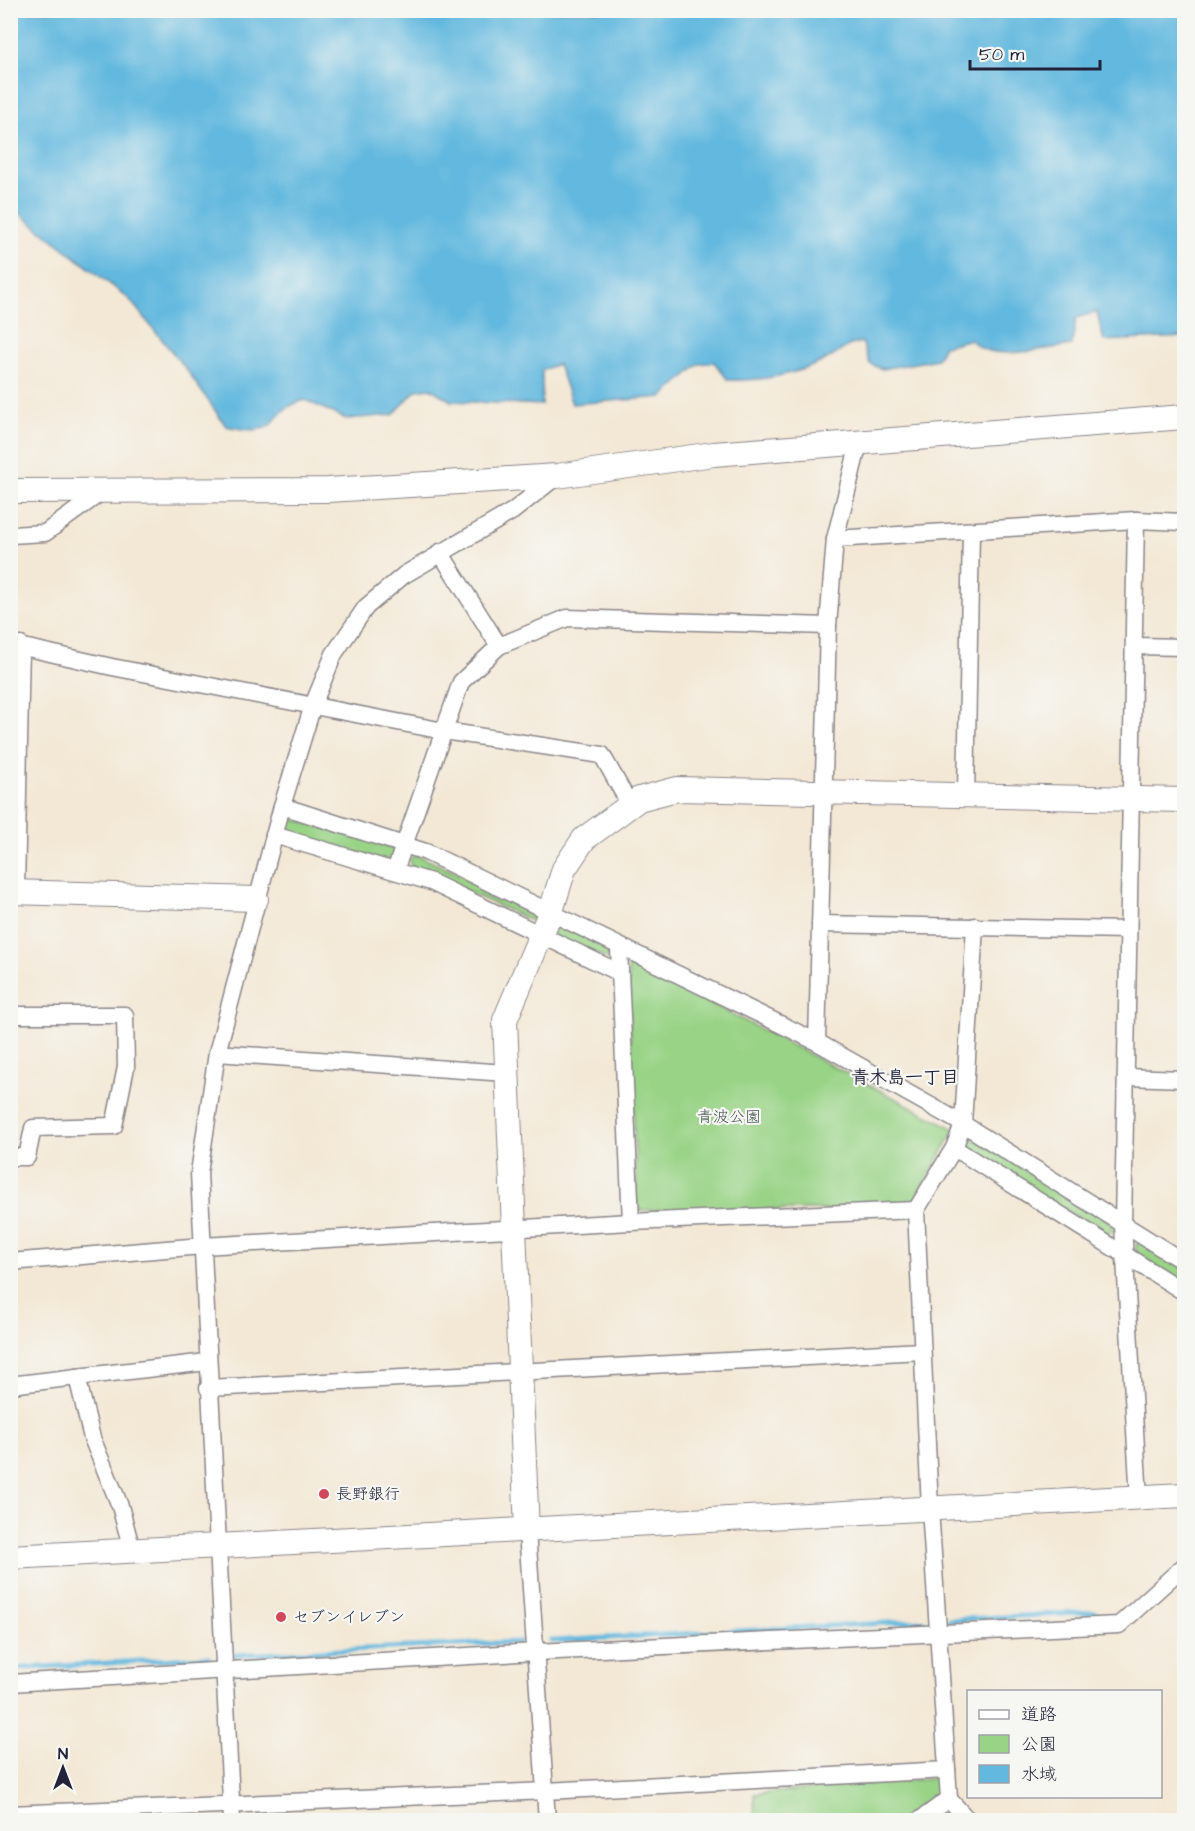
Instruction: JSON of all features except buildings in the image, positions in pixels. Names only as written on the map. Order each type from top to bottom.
[{"type":"street","points":[[10,491],[328,490],[557,476],[714,454],[1185,417]]},
{"type":"street","points":[[817,1042],[828,626],[835,539],[859,443]]},
{"type":"street","points":[[232,1821],[216,1546],[199,1173],[217,1053],[282,806],[313,705],[334,654],[366,607],[404,575],[513,511],[557,476]]},
{"type":"street","points":[[10,535],[45,532],[104,491]]},
{"type":"street","points":[[835,539],[1136,520],[1185,522]]},
{"type":"street","points":[[1136,520],[1123,1225],[1139,1499]]},
{"type":"street","points":[[966,794],[971,532]]},
{"type":"street","points":[[440,552],[499,646]]},
{"type":"street","points":[[395,871],[461,682],[499,646],[567,618],[828,626]]},
{"type":"street","points":[[256,899],[13,892],[16,644],[112,667],[444,731],[602,755],[630,805]]},
{"type":"street","points":[[1135,646],[1185,647]]},
{"type":"street","points":[[547,1821],[527,1531],[522,1373],[513,1230],[505,1020],[551,911],[564,869],[584,839],[630,805],[639,799],[676,789],[1185,800]]},
{"type":"street","points":[[282,806],[426,852],[551,911],[619,948],[817,1042],[963,1124],[1185,1262]]},
{"type":"street","points":[[274,835],[431,882],[540,937],[620,973]]},
{"type":"street","points":[[820,924],[1128,930]]},
{"type":"street","points":[[968,1821],[949,1799],[937,1633],[916,1210],[954,1148],[963,1124],[975,926]]},
{"type":"street","points":[[619,948],[631,1221]]},
{"type":"street","points":[[10,1015],[125,1015],[126,1067],[114,1126],[33,1128],[27,1157],[10,1157]]},
{"type":"street","points":[[217,1053],[506,1073]]},
{"type":"street","points":[[1126,1077],[1185,1079]]},
{"type":"street","points":[[954,1148],[1185,1292]]},
{"type":"street","points":[[10,1262],[202,1246],[513,1230],[631,1221],[916,1210]]},
{"type":"street","points":[[208,1388],[922,1350]]},
{"type":"street","points":[[10,1385],[207,1362]]},
{"type":"street","points":[[76,1377],[92,1438],[120,1506],[132,1550]]},
{"type":"street","points":[[10,1557],[1185,1495]]},
{"type":"street","points":[[10,1683],[536,1652],[1119,1625],[1185,1566]]},
{"type":"street","points":[[10,1814],[546,1791],[947,1770]]},
{"type":"street","points":[[920,1821],[949,1799]]},
{"type":"green space","points":[[293,819],[393,847],[396,859],[388,862],[289,833],[286,826]]},
{"type":"green space","points":[[413,856],[419,856],[538,910],[538,919],[534,922],[411,866],[410,860]]},
{"type":"green space","points":[[553,926],[566,926],[610,951],[609,959],[553,937]]},
{"type":"green space","name":"青波公園","points":[[628,961],[955,1129],[910,1210],[637,1210]]},
{"type":"green space","points":[[974,1139],[1112,1223],[1112,1232],[1108,1235],[966,1151],[968,1142]]},
{"type":"green space","points":[[1143,1241],[1184,1267],[1184,1284],[1136,1253],[1136,1244]]},
{"type":"green space","points":[[938,1778],[938,1797],[906,1820],[755,1820],[754,1794]]},
{"type":"water","points":[[10,11],[1184,11],[1184,337],[1104,341],[1097,312],[1076,318],[1072,345],[1033,351],[1003,353],[989,351],[979,347],[971,339],[944,346],[937,359],[882,369],[870,364],[862,342],[848,346],[821,362],[796,372],[768,378],[728,380],[714,362],[699,364],[662,397],[572,404],[558,364],[542,370],[542,405],[451,401],[430,388],[416,390],[393,415],[346,419],[305,400],[292,405],[272,423],[258,430],[226,426],[186,369],[129,299],[11,207]]},
{"type":"waterway","points":[[949,1620],[1094,1612],[1101,1617]]},
{"type":"waterway","points":[[551,1641],[924,1621]]},
{"type":"waterway","points":[[235,1655],[520,1642]]},
{"type":"waterway","points":[[10,1669],[209,1657]]},
{"type":"place","name":"長野銀行","points":[[324,1494]]},
{"type":"place","name":"セブンイレブン","points":[[281,1617]]},
{"type":"district","name":"青木島一丁目","points":[[905,1077]]}]
